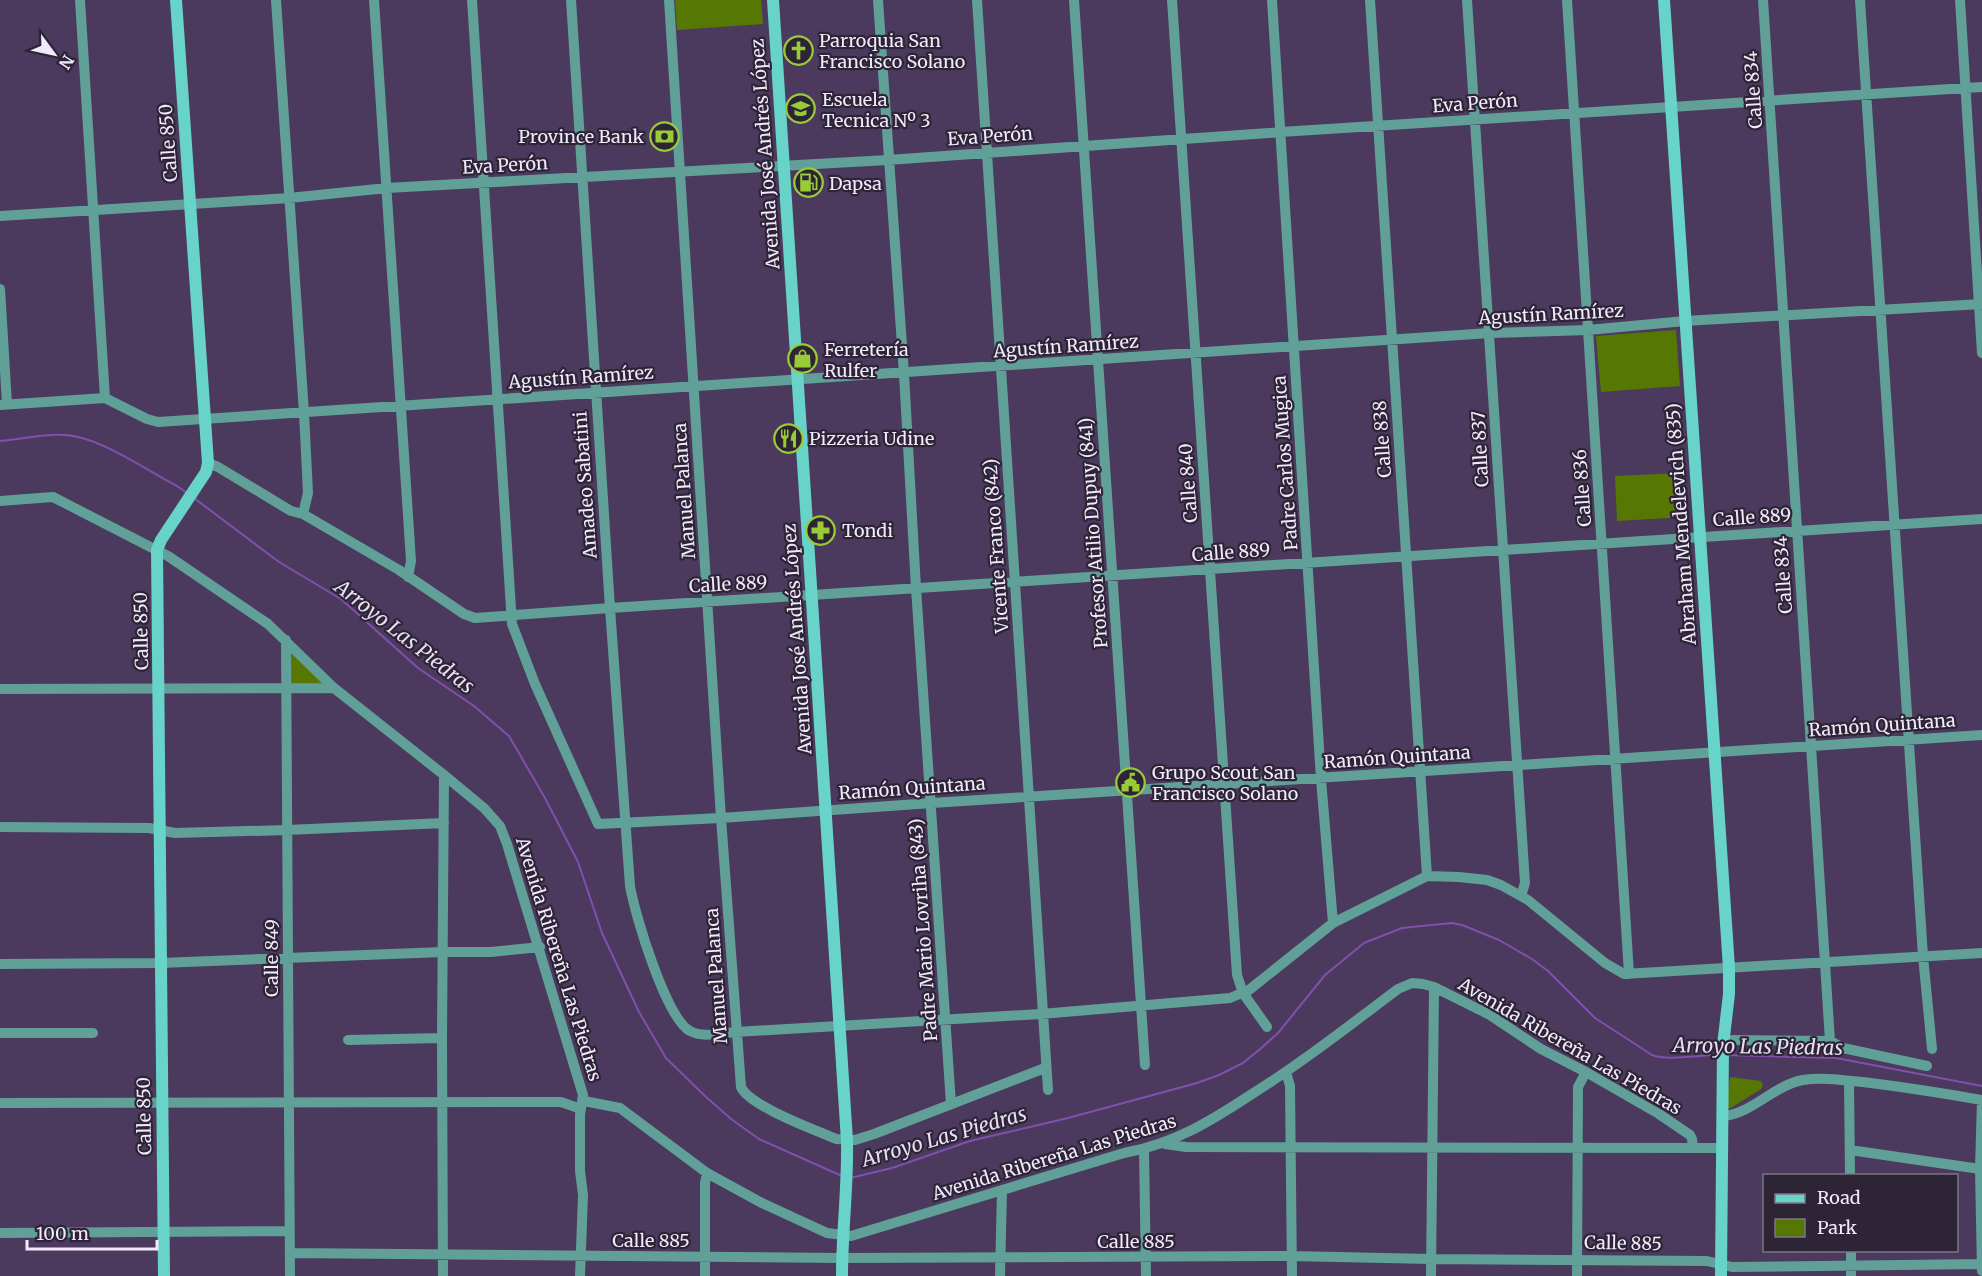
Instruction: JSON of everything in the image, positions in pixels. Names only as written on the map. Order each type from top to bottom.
[{"type":"main road","name":"Calle 850","points":[[164,1276],[157,550],[161,540],[206,472],[208,463],[176,0]]},
{"type":"main road","name":"Avenida José Andrés López","points":[[773,0],[848,1141],[842,1230],[842,1276]]},
{"type":"main road","name":"Abraham Mendelevich (835)","points":[[1664,0],[1729,968],[1723,1072],[1721,1270]]},
{"type":"street","points":[[0,289],[4,404],[105,398],[80,0]]},
{"type":"street","points":[[276,0],[304,413],[308,493],[303,514]]},
{"type":"street","points":[[208,463],[291,511],[303,514],[408,577],[411,566],[374,0]]},
{"type":"street","points":[[472,0],[511,616]]},
{"type":"street","name":"Amadeo Sabatini","points":[[571,0],[626,823]]},
{"type":"street","name":"Manuel Palanca","points":[[669,0],[721,818],[741,1088],[746,1096],[760,1104],[836,1139],[848,1141]]},
{"type":"street","name":"Padre Mario Lovriha (843)","points":[[878,0],[951,1104]]},
{"type":"street","name":"Vicente Franco (842)","points":[[977,0],[1041,1014],[1048,1090]]},
{"type":"street","name":"Profesor Atilio Dupuy (841)","points":[[1074,0],[1144,1065]]},
{"type":"street","name":"Calle 840","points":[[1172,0],[1237,975],[1243,993],[1267,1027]]},
{"type":"street","name":"Padre Carlos Mugica","points":[[1272,0],[1321,778],[1333,923]]},
{"type":"street","name":"Calle 838","points":[[1370,0],[1427,876]]},
{"type":"street","name":"Calle 837","points":[[1467,0],[1525,883],[1521,896]]},
{"type":"street","name":"Calle 836","points":[[1567,0],[1629,974]]},
{"type":"street","name":"Calle 834","points":[[1763,0],[1830,1041]]},
{"type":"street","points":[[1860,0],[1923,956],[1932,1049]]},
{"type":"street","points":[[1960,0],[1982,353]]},
{"type":"street","name":"Eva Perón","points":[[0,216],[289,198],[387,188],[888,160],[1574,112],[1770,102],[1982,87]]},
{"type":"street","name":"Agustín Ramírez","points":[[105,398],[152,421],[904,374],[1490,333],[1588,330],[1685,321],[1980,304]]},
{"type":"street","name":"Avenida Ribereña Las Piedras","points":[[0,501],[53,497],[157,550],[268,624],[334,688],[484,808],[500,826],[507,844],[581,1083],[582,1105],[613,1105],[627,1112],[707,1173],[762,1203],[827,1233],[842,1230],[861,1233],[1124,1153],[1144,1150],[1164,1143],[1205,1125],[1286,1072],[1398,989],[1412,983],[1434,987],[1490,1015],[1541,1049],[1586,1072],[1686,1132],[1692,1139],[1694,1148]]},
{"type":"street","name":"Calle 889","points":[[408,577],[464,614],[482,619],[708,601],[1982,519]]},
{"type":"street","name":"Ramón Quintana","points":[[511,616],[513,630],[535,684],[598,824],[721,818],[1982,735]]},
{"type":"street","name":"Calle 849","points":[[286,640],[290,1276]]},
{"type":"street","points":[[0,689],[334,688]]},
{"type":"street","points":[[443,1276],[444,775]]},
{"type":"street","points":[[0,827],[149,828],[175,833],[287,831],[444,823]]},
{"type":"street","points":[[626,823],[630,886],[638,920],[676,1017],[679,1023],[693,1033],[1041,1014],[1230,998],[1243,993],[1333,923],[1427,876],[1487,880],[1502,885],[1521,896],[1620,973],[1982,952]]},
{"type":"street","points":[[0,964],[160,963],[491,952],[540,947]]},
{"type":"street","points":[[1431,1276],[1434,987]]},
{"type":"street","points":[[0,1033],[93,1033]]},
{"type":"street","points":[[348,1040],[442,1038]]},
{"type":"street","points":[[1724,1042],[1830,1041],[1843,1048],[1927,1066]]},
{"type":"street","points":[[848,1141],[874,1134],[1045,1068]]},
{"type":"street","points":[[1286,1072],[1290,1086],[1292,1146],[1292,1276]]},
{"type":"street","points":[[1577,1276],[1578,1087],[1586,1072]]},
{"type":"street","points":[[1723,1116],[1738,1113],[1794,1082],[1810,1079],[1906,1087],[1982,1100],[1982,1271]]},
{"type":"street","points":[[1849,1081],[1850,1174]]},
{"type":"street","points":[[0,1103],[561,1102],[582,1105],[580,1171],[583,1195],[580,1276]]},
{"type":"street","points":[[1164,1143],[1186,1147],[1722,1148]]},
{"type":"street","points":[[1144,1150],[1146,1276]]},
{"type":"street","points":[[1850,1150],[1981,1174]]},
{"type":"street","points":[[705,1276],[705,1183],[707,1173]]},
{"type":"street","points":[[1000,1276],[1002,1190]]},
{"type":"street","points":[[0,1233],[163,1230],[289,1231]]},
{"type":"street","points":[[1851,1252],[1851,1271]]},
{"type":"street","name":"Calle 885","points":[[290,1253],[842,1258],[1291,1256],[1577,1259],[1707,1261],[1721,1270],[1732,1267],[1851,1271],[1982,1264]]},
{"type":"green space","points":[[675,0],[761,0],[763,24],[677,30]]},
{"type":"green space","points":[[1676,330],[1680,386],[1601,392],[1596,336]]},
{"type":"green space","points":[[1682,473],[1685,517],[1617,521],[1615,476]]},
{"type":"green space","points":[[291,652],[325,685],[291,685]]},
{"type":"green space","points":[[1730,1077],[1761,1081],[1763,1085],[1761,1089],[1729,1109],[1726,1107]]},
{"type":"waterway","name":"Arroyo Las Piedras","points":[[0,441],[49,435],[69,435],[89,440],[115,451],[187,493]]},
{"type":"waterway","name":"Arroyo Las Piedras","points":[[194,498],[279,562],[341,599],[418,668],[474,706],[509,736],[578,862],[602,933],[639,1012],[666,1058],[731,1119],[759,1139],[842,1176]]},
{"type":"waterway","name":"Arroyo Las Piedras","points":[[850,1178],[892,1168],[970,1141],[1068,1118],[1219,1075],[1243,1063],[1278,1033],[1325,975],[1364,943],[1402,928],[1452,923],[1462,925],[1499,940],[1532,959],[1548,971],[1595,1018],[1652,1055],[1675,1058],[1717,1055]]},
{"type":"waterway","name":"Arroyo Las Piedras","points":[[1726,1055],[1836,1058],[1982,1086]]},
{"type":"place","name":"Parroquia San Francisco Solano","points":[[798,50]]},
{"type":"place","name":"Escuela Tecnica Nº 3","points":[[801,109]]},
{"type":"place","name":"Province Bank","points":[[665,136]]},
{"type":"place","name":"Dapsa","points":[[808,183]]},
{"type":"place","name":"Ferretería Rulfer","points":[[803,359]]},
{"type":"place","name":"Pizzeria Udine","points":[[788,438]]},
{"type":"place","name":"Tondi","points":[[821,530]]},
{"type":"place","name":"Grupo Scout San Francisco Solano","points":[[1131,782]]}]
